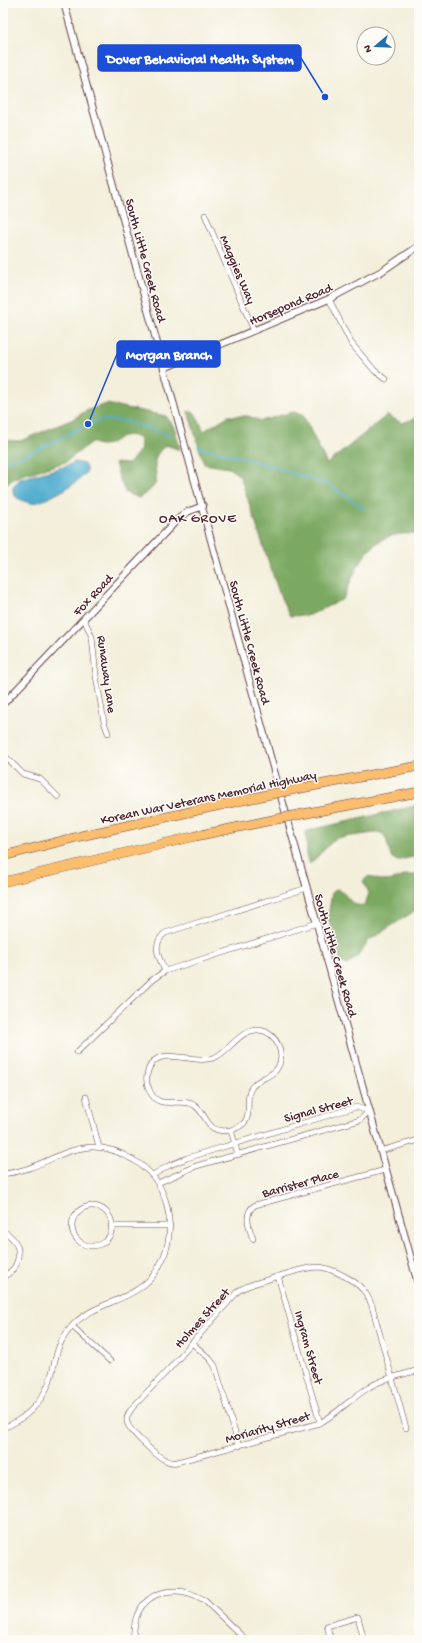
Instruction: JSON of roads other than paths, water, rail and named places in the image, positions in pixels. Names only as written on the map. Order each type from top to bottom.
[{"type":"highway","name":"Korean War Veterans Memorial Highway","points":[[3,856],[81,836],[271,794],[419,765]]},
{"type":"highway","points":[[3,882],[196,836],[419,792]]},
{"type":"street","name":"South Little Creek Road","points":[[64,3],[203,506],[279,789],[419,1287]]},
{"type":"street","name":"Maggies Way","points":[[205,215],[254,331]]},
{"type":"street","name":"Horsepond Road","points":[[164,368],[330,299],[382,271],[419,246]]},
{"type":"street","points":[[330,299],[350,344],[375,370],[386,379]]},
{"type":"street","name":"Fox Road","points":[[3,704],[177,520],[186,512],[203,506]]},
{"type":"street","name":"Runaway Lane","points":[[84,619],[91,632],[94,646],[96,676],[104,722],[108,733]]},
{"type":"street","points":[[3,754],[23,774],[40,779],[58,797]]},
{"type":"street","points":[[165,971],[160,960],[157,946],[158,940],[165,934],[307,888]]},
{"type":"street","points":[[76,1052],[152,980],[165,971],[317,923]]},
{"type":"street","points":[[254,1031],[264,1032],[277,1043],[280,1054],[279,1064],[270,1075],[258,1082],[251,1089],[248,1115],[238,1127],[231,1130],[222,1131],[213,1128],[206,1122],[199,1110],[192,1104],[184,1102],[167,1103],[157,1100],[148,1088],[147,1078],[149,1068],[155,1061],[165,1056],[201,1060],[212,1058],[223,1054],[238,1039],[247,1033],[254,1031]]},
{"type":"street","points":[[86,1096],[99,1147]]},
{"type":"street","name":"Signal Street","points":[[153,1175],[178,1161],[356,1107],[369,1111],[360,1120],[196,1166],[158,1183]]},
{"type":"street","points":[[231,1130],[238,1154]]},
{"type":"street","points":[[380,1151],[419,1140]]},
{"type":"street","points":[[3,1174],[26,1169],[66,1152],[84,1148],[99,1147],[115,1151],[128,1157],[153,1175],[165,1198],[170,1226],[167,1247],[156,1271],[146,1283],[127,1296],[88,1312],[72,1326],[56,1352],[49,1382],[39,1401],[25,1415],[3,1428]]},
{"type":"street","name":"Barrister Place","points":[[253,1239],[248,1224],[248,1216],[255,1205],[386,1170]]},
{"type":"street","points":[[96,1207],[102,1209],[107,1214],[111,1226],[107,1238],[96,1245],[90,1245],[78,1240],[74,1235],[72,1223],[78,1211],[83,1208],[96,1207]]},
{"type":"street","points":[[111,1226],[170,1226]]},
{"type":"street","points":[[3,1231],[11,1236],[16,1243],[18,1255],[15,1266],[10,1273],[3,1278]]},
{"type":"street","name":"Holmes Street","points":[[127,1421],[129,1412],[133,1407],[238,1291],[278,1276],[313,1267],[323,1267],[332,1270],[363,1290],[372,1306],[406,1428]]},
{"type":"street","name":"Ingram Street","points":[[278,1276],[320,1423]]},
{"type":"street","points":[[72,1326],[110,1361]]},
{"type":"street","points":[[192,1343],[210,1359],[215,1366],[239,1446]]},
{"type":"street","name":"Moriarity Street","points":[[127,1421],[130,1429],[162,1458],[172,1463],[320,1423],[330,1418],[370,1387],[392,1378],[419,1370]]},
{"type":"street","points":[[133,1640],[136,1617],[144,1604],[159,1594],[178,1590],[196,1595],[204,1600],[246,1640]]},
{"type":"street","points":[[331,1640],[327,1626],[358,1617],[364,1640]]},
{"type":"water","points":[[75,462],[84,464],[87,471],[71,486],[34,503],[23,501],[14,495],[13,486],[20,479],[67,466]]},
{"type":"waterway","points":[[3,461],[34,451],[83,426],[106,420],[123,421],[171,436]]},
{"type":"waterway","points":[[198,447],[245,458],[329,485],[365,509]]},
{"type":"place","name":"Dover Behavioral Health System","points":[[325,97]]},
{"type":"place","name":"Morgan Branch","points":[[88,424]]},
{"type":"district","name":"OAK GROVE","points":[[198,517]]}]
